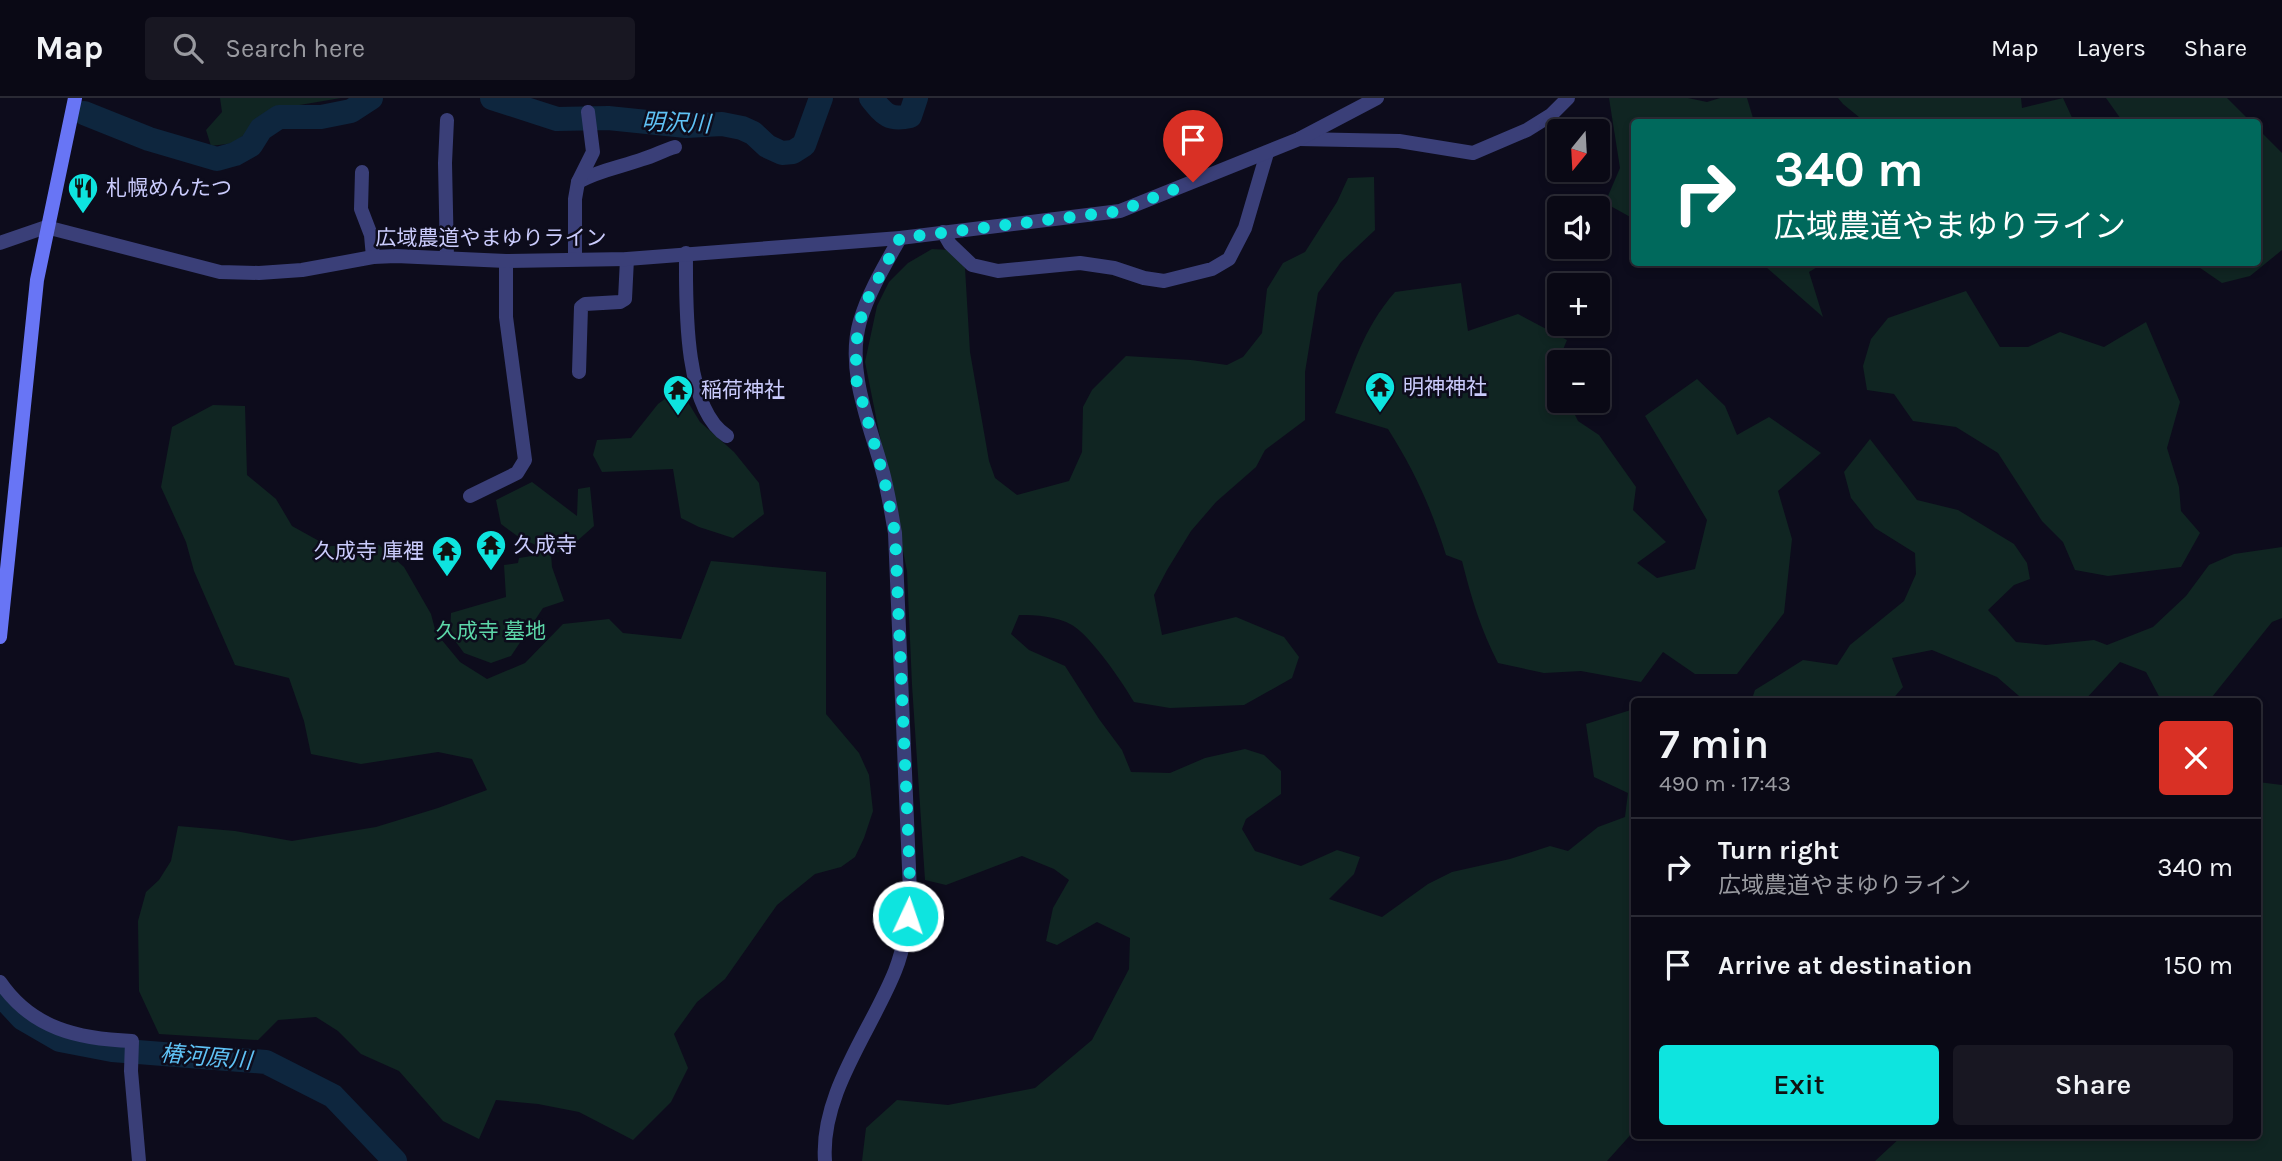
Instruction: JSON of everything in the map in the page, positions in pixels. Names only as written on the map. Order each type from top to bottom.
[{"type":"main road","points":[[0,637],[37,280],[75,98]]},
{"type":"street","name":"広域農道やまゆりライン","points":[[46,227],[220,272],[260,273],[302,270],[373,257],[506,261],[628,259],[900,238],[1120,211],[1299,139],[1377,98]]},
{"type":"street","points":[[1299,139],[1399,141],[1474,153],[1527,130],[1551,115],[1568,98]]},
{"type":"street","points":[[575,259],[575,199],[578,182],[593,152],[588,112]]},
{"type":"street","points":[[447,120],[447,258]]},
{"type":"street","points":[[578,182],[604,170],[675,147]]},
{"type":"street","points":[[943,232],[950,244],[972,265],[998,271],[1080,264],[1114,268],[1144,278],[1164,281],[1212,269],[1229,259],[1245,228],[1267,153]]},
{"type":"street","points":[[362,172],[361,209],[370,235],[373,257]]},
{"type":"street","points":[[2,242],[46,227]]},
{"type":"street","points":[[825,1161],[825,1136],[832,1106],[897,964],[905,936],[910,892],[895,533],[884,478],[856,379],[859,323],[869,296],[900,238]]},
{"type":"street","points":[[687,253],[687,312],[697,391],[716,429],[727,436]]},
{"type":"street","points":[[579,372],[580,310],[585,304],[620,302],[625,299],[628,259]]},
{"type":"street","points":[[470,496],[517,473],[525,460],[510,361],[506,317],[506,261]]},
{"type":"street","points":[[0,982],[9,995],[44,1022],[64,1032],[132,1041],[131,1072],[139,1161]]},
{"type":"green space","points":[[220,98],[341,98],[276,109],[234,143],[211,146],[206,130],[222,112]]},
{"type":"green space","points":[[1609,98],[1688,98],[1707,102],[1720,98],[1747,98],[1754,119],[1631,119],[1631,217],[1610,206],[1608,196],[1620,168]]},
{"type":"green space","points":[[1838,98],[2021,98],[2022,108],[2063,98],[2073,119],[1861,119]]},
{"type":"green space","points":[[2106,98],[2227,98],[2248,119],[2121,119]]},
{"type":"green space","points":[[2261,132],[2282,153],[2282,250],[2250,276],[2222,283],[2197,266],[2261,266]]},
{"type":"green space","points":[[1374,177],[1375,230],[1341,262],[1318,293],[1305,372],[1305,420],[1265,450],[1256,467],[1216,502],[1191,531],[1154,595],[1162,635],[1236,617],[1284,637],[1299,657],[1292,678],[1244,705],[1170,708],[1134,702],[1097,649],[1080,631],[1066,622],[1019,615],[1011,634],[1029,650],[1065,666],[1122,750],[1131,772],[1170,773],[1205,758],[1245,749],[1264,755],[1281,771],[1281,794],[1246,819],[1242,829],[1255,851],[1301,866],[1337,850],[1360,857],[1354,874],[1329,899],[1382,917],[1428,884],[1452,872],[1510,859],[1550,846],[1568,851],[1598,827],[1625,817],[1628,793],[1594,777],[1586,724],[1631,710],[1631,1134],[1607,1161],[862,1161],[866,1128],[897,1100],[948,1105],[1035,1088],[1092,1040],[1129,969],[1130,938],[1097,922],[1057,945],[1046,941],[1053,908],[1069,880],[1054,869],[1022,856],[946,885],[925,880],[907,571],[865,362],[877,306],[889,282],[908,263],[932,249],[950,250],[965,268],[970,352],[989,461],[995,478],[1017,495],[1069,481],[1082,452],[1083,407],[1092,390],[1126,356],[1227,365],[1243,357],[1262,333],[1267,289],[1283,263],[1305,252],[1337,202],[1348,178]]},
{"type":"green space","points":[[1760,266],[1819,266],[1809,272],[1823,317],[1766,267]]},
{"type":"green space","points":[[1461,283],[1468,331],[1518,314],[1547,329],[1547,336],[1559,336],[1567,340],[1563,350],[1547,350],[1547,413],[1574,413],[1578,421],[1599,435],[1636,487],[1633,510],[1666,542],[1637,563],[1657,578],[1695,569],[1707,520],[1645,416],[1697,379],[1725,406],[1737,435],[1769,417],[1821,453],[1778,491],[1792,539],[1784,613],[1737,674],[1695,674],[1663,652],[1641,682],[1581,671],[1544,673],[1498,663],[1477,613],[1462,561],[1446,555],[1422,490],[1388,429],[1335,413],[1366,335],[1395,292]]},
{"type":"green space","points":[[1966,291],[2000,347],[2028,347],[2060,332],[2104,347],[2146,322],[2180,402],[2167,448],[2179,487],[2181,511],[2200,533],[2181,567],[2108,576],[2075,570],[2063,542],[2042,521],[1998,453],[1956,427],[1913,421],[1894,394],[1867,390],[1863,366],[1871,339],[1888,318]]},
{"type":"green space","points":[[669,396],[686,399],[700,422],[734,452],[759,483],[764,514],[733,538],[681,518],[673,469],[602,472],[593,455],[597,440],[631,438],[658,404]]},
{"type":"green space","points":[[213,405],[245,406],[247,475],[276,499],[292,526],[328,546],[379,545],[404,567],[431,614],[436,633],[460,662],[487,679],[525,663],[563,624],[609,619],[623,633],[681,639],[711,561],[826,572],[826,714],[859,753],[869,775],[873,811],[864,838],[855,857],[841,867],[815,874],[777,905],[725,979],[697,1002],[674,1034],[688,1068],[671,1102],[633,1140],[579,1112],[496,1100],[479,1139],[443,1121],[399,1071],[361,1054],[338,1031],[316,1017],[278,1020],[258,1040],[159,1034],[139,991],[138,921],[146,892],[159,880],[171,861],[178,826],[235,831],[292,841],[376,827],[487,790],[472,759],[438,752],[361,764],[311,754],[304,721],[289,678],[235,665],[161,487],[172,427]]},
{"type":"green space","points":[[1870,439],[1917,500],[1958,510],[2014,544],[2027,563],[2030,579],[2014,585],[1988,610],[2016,642],[2046,645],[2094,640],[2107,645],[2153,627],[2186,596],[2209,565],[2234,554],[2282,547],[2282,618],[2272,622],[2211,698],[2160,698],[2146,672],[2120,662],[2087,698],[2021,698],[1997,677],[1932,650],[1892,658],[1903,687],[1893,698],[1752,698],[1755,690],[1803,660],[1837,665],[1850,645],[1904,601],[1916,574],[1915,553],[1875,528],[1851,498],[1844,472]]},
{"type":"green space","name":"久成寺 墓地","points":[[532,482],[577,516],[578,489],[590,487],[594,526],[568,549],[551,554],[552,567],[564,601],[543,608],[511,656],[491,663],[464,653],[450,634],[451,613],[506,597],[504,565],[518,563],[519,558],[538,555],[538,546],[520,538],[501,524],[496,500]]},
{"type":"green space","points":[[2261,782],[2282,785],[2282,1161],[1875,1161],[1899,1139],[2261,1139]]},
{"type":"waterway","name":"明沢川","points":[[84,113],[149,139],[217,159],[235,154],[251,145],[261,129],[279,117],[321,117],[351,111],[371,98]]},
{"type":"waterway","name":"明沢川","points":[[492,98],[557,119],[608,118],[686,126],[722,124],[753,133],[767,146],[782,153],[793,152],[804,145],[821,98]]},
{"type":"waterway","name":"明沢川","points":[[871,98],[884,112],[897,118],[910,116],[916,98]]},
{"type":"waterway","name":"椿河原川","points":[[0,994],[22,1018],[60,1040],[112,1050],[266,1062],[333,1096],[395,1161]]},
{"type":"place","name":"札幌めんたつ","points":[[83,215]]},
{"type":"place","name":"明神神社","points":[[1380,414]]},
{"type":"place","name":"稲荷神社","points":[[678,417]]},
{"type":"place","name":"久成寺","points":[[491,572]]},
{"type":"place","name":"久成寺 庫裡","points":[[447,578]]},
{"type":"route","points":[[908,916],[909,855],[895,533],[884,478],[856,379],[859,323],[869,296],[900,238],[1120,211],[1193,182]]}]
